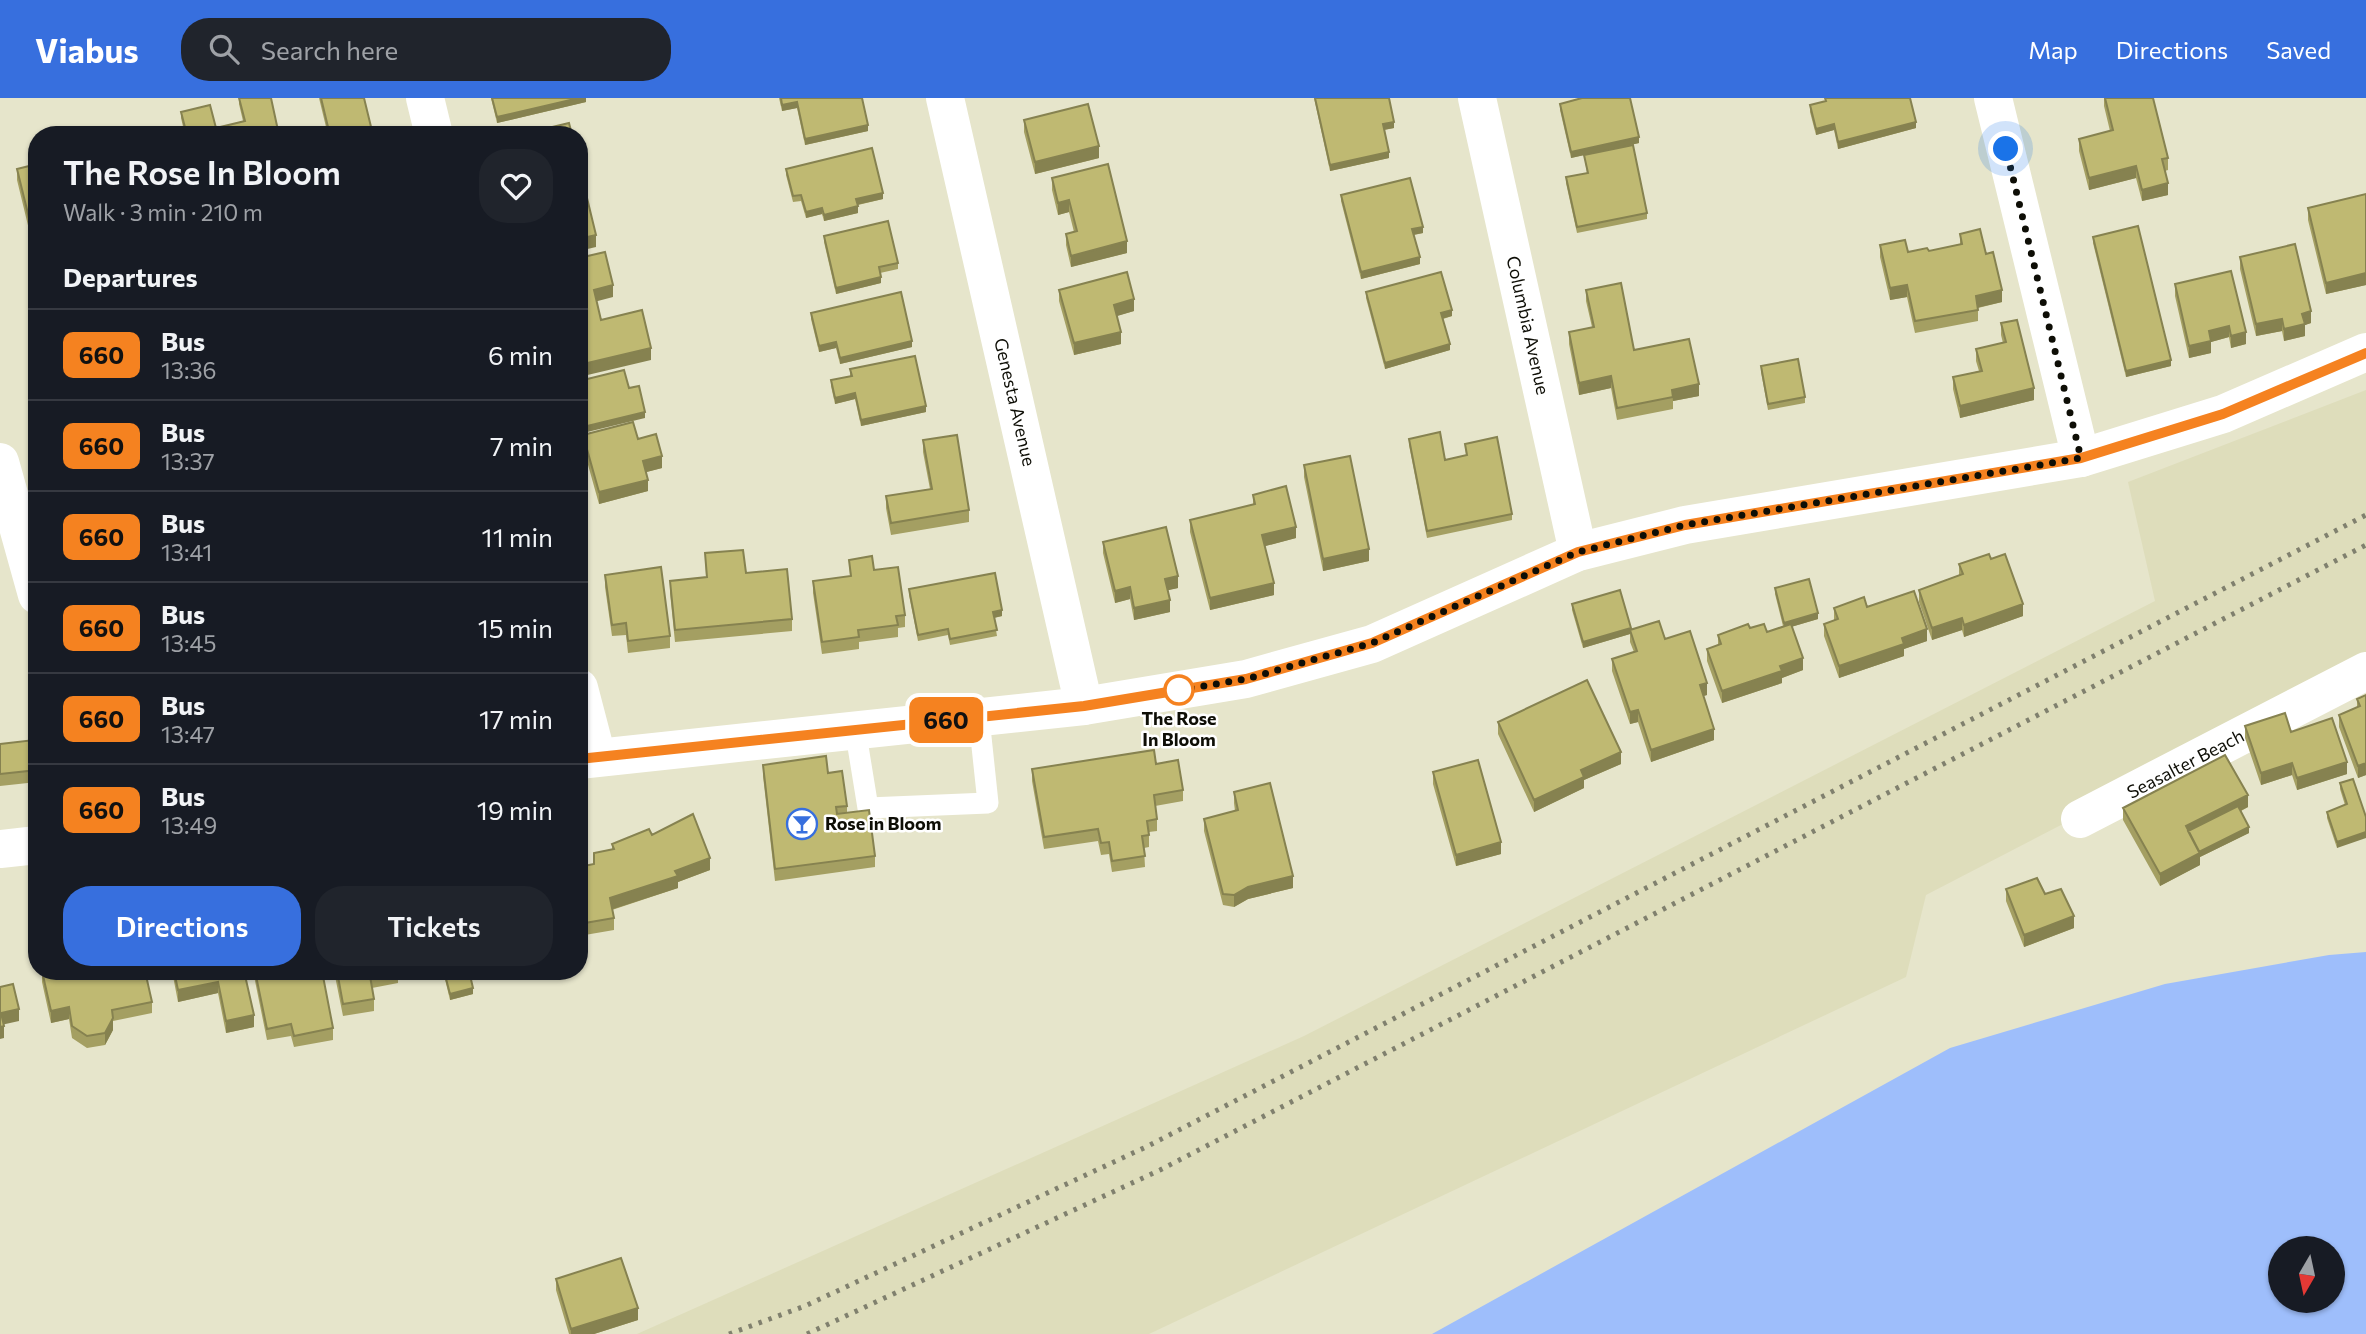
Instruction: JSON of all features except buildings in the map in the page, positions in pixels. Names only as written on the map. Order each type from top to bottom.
[{"type":"street","points":[[425,98],[432,126]]},
{"type":"street","name":"Genesta Avenue","points":[[946,98],[1084,706]]},
{"type":"street","name":"Columbia Avenue","points":[[1477,98],[1578,552]]},
{"type":"street","points":[[1993,98],[2081,458]]},
{"type":"street","points":[[588,758],[1084,706],[1246,679],[1372,643],[1578,552],[1685,525],[2081,458],[2223,414],[2366,352]]},
{"type":"street","points":[[0,462],[28,563]]},
{"type":"street","name":"Seasalter Beach","points":[[2080,819],[2366,671]]},
{"type":"street","points":[[0,849],[28,846]]},
{"type":"lane","points":[[855,728],[868,808],[988,803],[979,718]]},
{"type":"shaded area","points":[[2366,390],[2366,667],[1926,895],[1906,977],[1149,1334],[637,1334],[1304,1036],[2155,601],[2128,482]]},
{"type":"water","points":[[2366,952],[2366,1334],[1432,1334],[1950,1048],[2165,984],[2329,955]]},
{"type":"railway","points":[[729,1334],[805,1306],[1148,1146],[2366,515]]},
{"type":"railway","points":[[807,1334],[1160,1170],[2366,545]]},
{"type":"bus line","name":"660","points":[[588,758],[1084,706],[1246,679],[1372,643],[1578,552],[1685,525],[2081,458],[2223,414],[2366,353]]},
{"type":"place","name":"The Rose In Bloom","points":[[1179,690]]},
{"type":"place","name":"Rose in Bloom","points":[[802,824]]},
{"type":"route","points":[[1179,690],[1246,679],[1372,643],[1578,552],[1685,525],[2081,458],[2006,149]]}]
